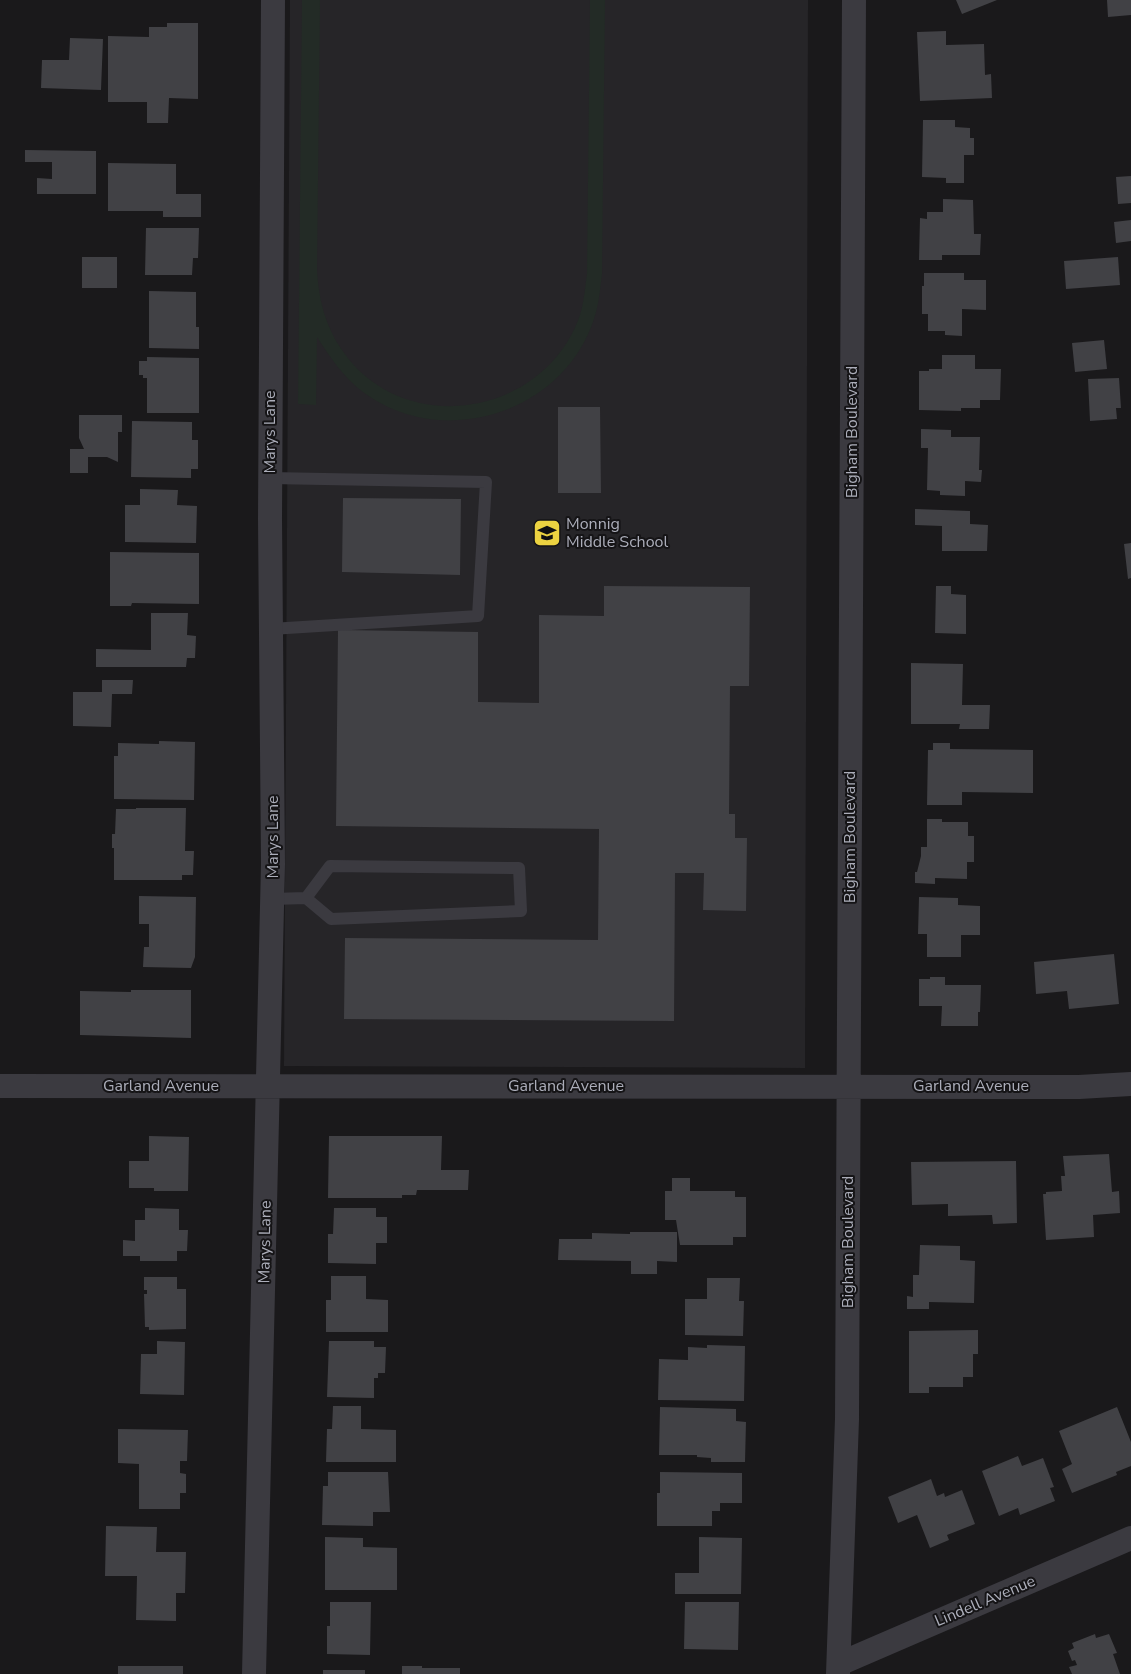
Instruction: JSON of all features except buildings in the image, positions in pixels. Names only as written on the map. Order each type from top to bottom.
[{"type":"street","name":"Marys Lane","points":[[254,1674],[272,899],[270,478],[273,0]]},
{"type":"street","name":"Bigham Boulevard","points":[[838,1669],[847,1419],[854,0]]},
{"type":"street","name":"Garland Avenue","points":[[0,1086],[1079,1087],[1131,1084]]},
{"type":"street","name":"Lindell Avenue","points":[[838,1669],[1131,1538]]},
{"type":"lane","points":[[270,478],[486,482],[478,616],[271,629]]},
{"type":"lane","points":[[272,899],[306,898],[331,919],[521,911],[519,868],[330,866],[306,898]]},
{"type":"shaded area","name":"Monnig Middle School","points":[[290,0],[808,0],[805,1068],[284,1066]]},
{"type":"shaded area","points":[[302,0],[320,0],[317,271],[319,292],[327,322],[342,350],[368,379],[400,397],[435,405],[471,404],[505,395],[537,376],[562,349],[580,315],[587,274],[590,0],[605,0],[602,274],[598,302],[594,319],[578,352],[556,379],[528,399],[496,413],[463,420],[428,419],[394,410],[363,392],[349,380],[317,337],[316,405],[298,404]]},
{"type":"place","name":"Monnig Middle School","points":[[547,533]]}]
